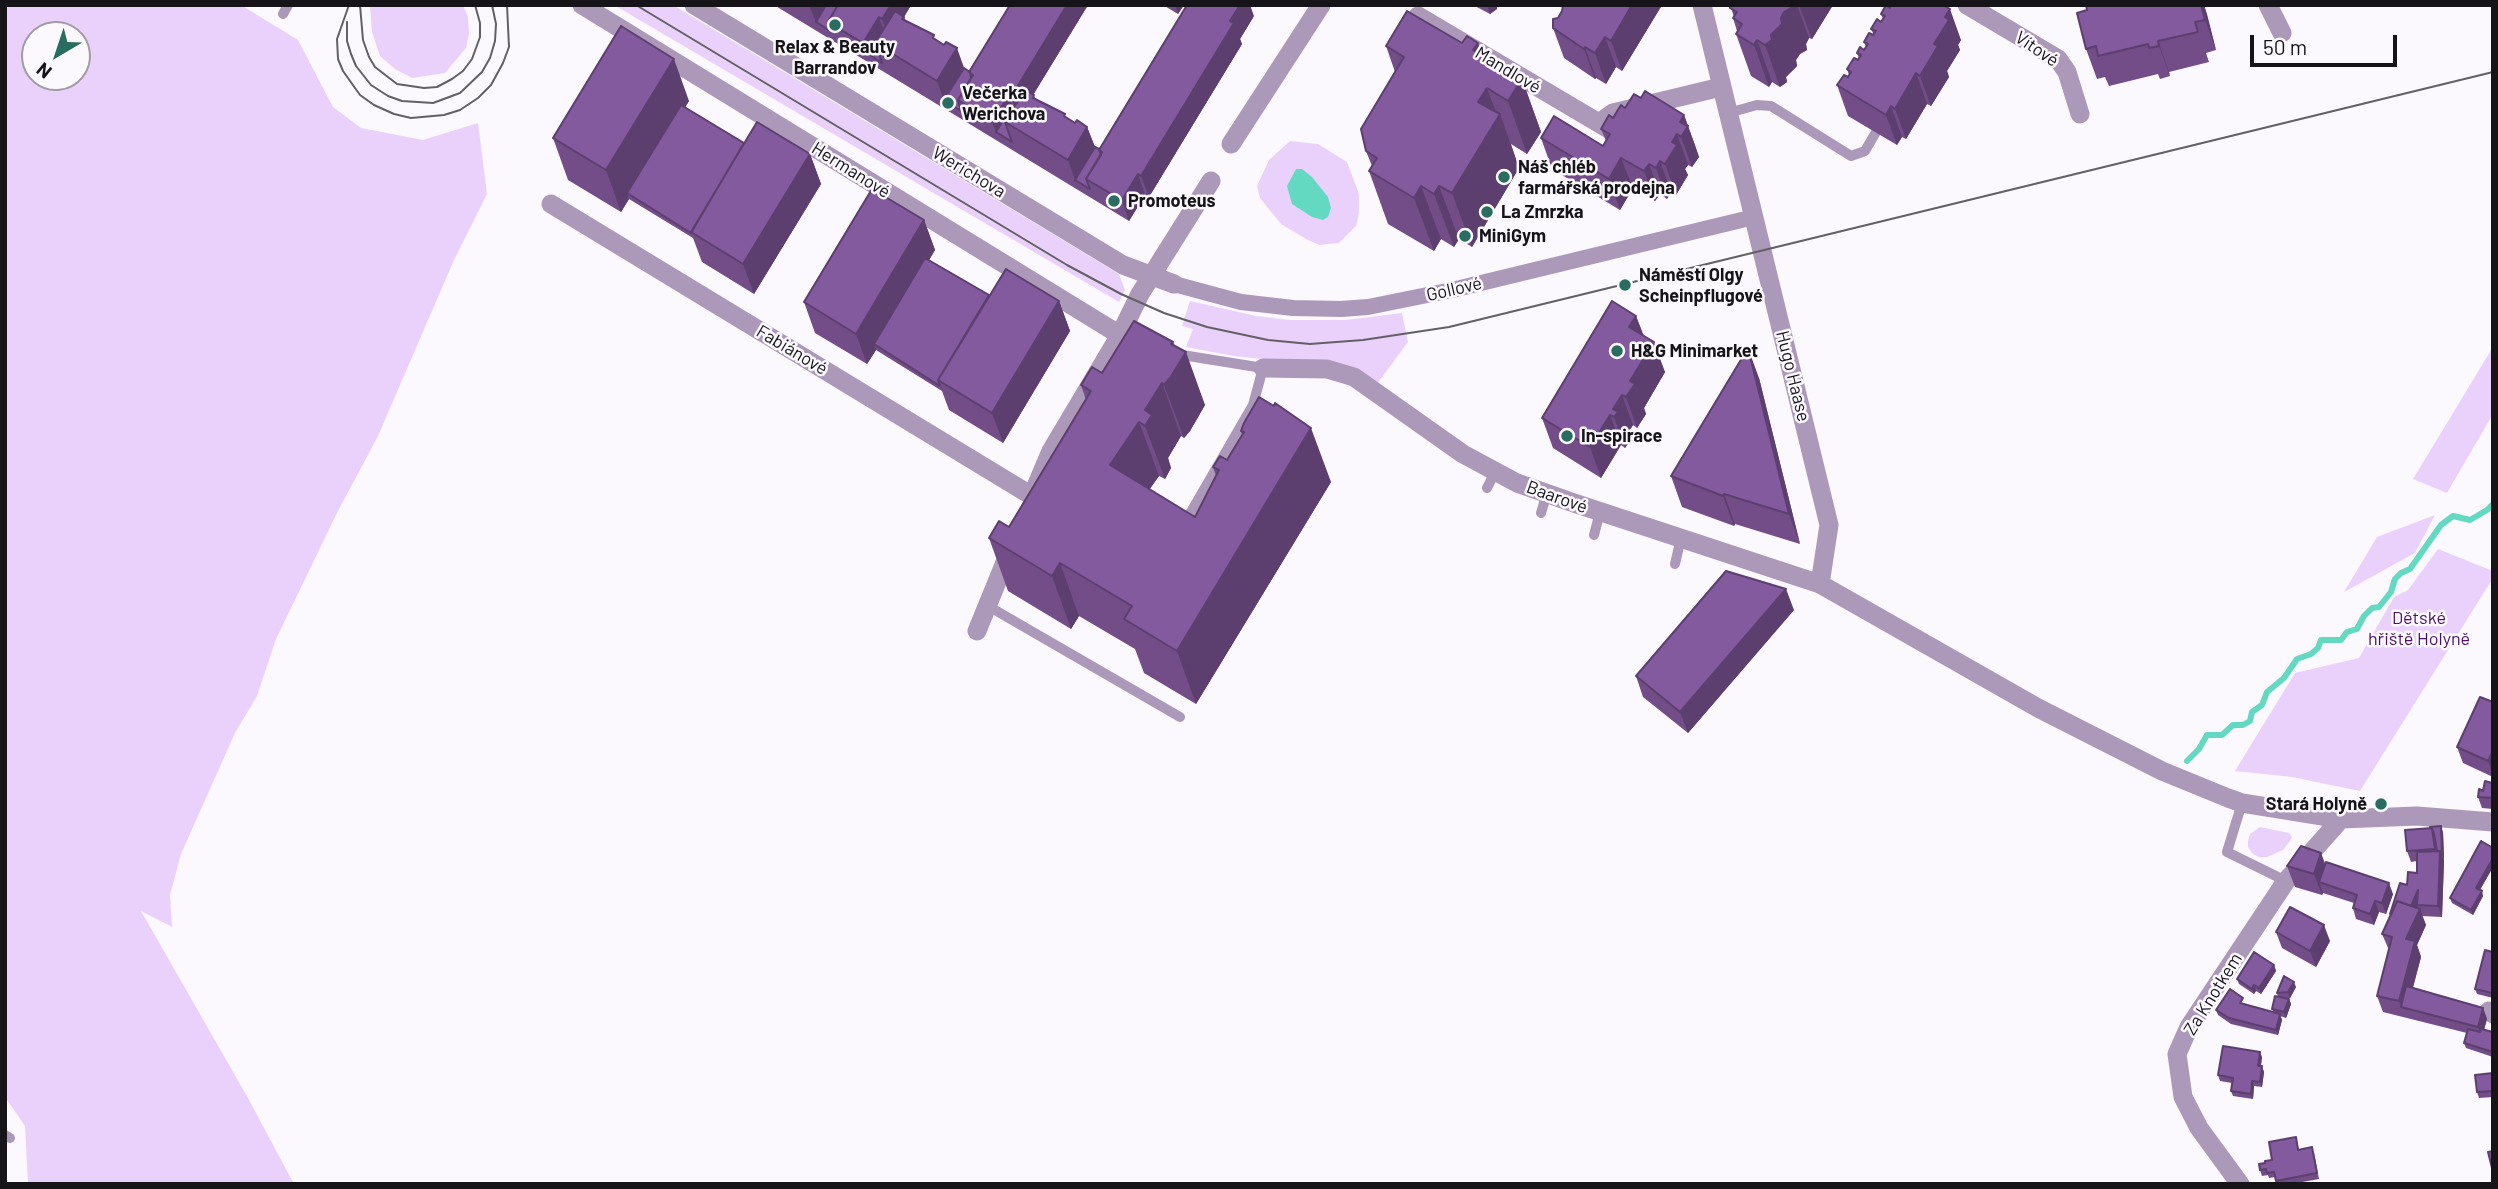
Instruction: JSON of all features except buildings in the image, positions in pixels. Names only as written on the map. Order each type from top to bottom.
[{"type":"street","name":"Hermanové","points":[[582,5],[1125,337]]},
{"type":"street","name":"Werichova","points":[[694,5],[1123,265],[1152,276]]},
{"type":"street","points":[[1231,144],[1321,5]]},
{"type":"street","name":"Hugo Haase","points":[[1702,5],[1829,525],[1820,584]]},
{"type":"street","name":"Vítové","points":[[1967,5],[2058,60],[2067,72],[2080,114]]},
{"type":"street","points":[[2268,5],[2282,33]]},
{"type":"street","name":"Mandlové","points":[[1418,16],[1619,135]]},
{"type":"street","points":[[1599,123],[1613,113],[1721,87]]},
{"type":"street","points":[[1125,337],[1152,276],[1211,181]]},
{"type":"street","name":"Fabiánové","points":[[551,204],[1030,502],[1051,451],[1079,412],[1125,337]]},
{"type":"street","name":"Gollové","points":[[1152,276],[1241,302],[1293,308],[1368,307],[1452,290],[1754,217]]},
{"type":"street","name":"Baarové","points":[[1263,368],[1327,369],[1353,377],[1463,454],[1491,480],[1547,493],[1820,584],[2038,708],[2162,771],[2242,803],[2341,819],[2417,816],[2493,822]]},
{"type":"street","points":[[977,631],[1017,533]]},
{"type":"street","name":"Za Knotkem","points":[[2240,1184],[2199,1128],[2183,1097],[2177,1054],[2189,1027],[2286,881],[2341,819]]},
{"type":"lane","points":[[1728,113],[1757,105],[1771,106],[1851,156],[1865,151],[1876,132]]},
{"type":"lane","points":[[1166,352],[1263,368],[1253,405],[1179,532]]},
{"type":"lane","points":[[1541,513],[1547,493]]},
{"type":"lane","points":[[1594,535],[1600,512]]},
{"type":"lane","points":[[1675,564],[1681,538]]},
{"type":"lane","points":[[988,606],[1180,717]]},
{"type":"lane","points":[[2242,803],[2227,852],[2286,881]]},
{"type":"green space","points":[[5,5],[241,5],[298,40],[333,107],[361,128],[423,140],[478,123],[487,194],[454,260],[378,436],[276,639],[257,696],[235,733],[181,854],[170,895],[172,927],[141,911],[294,1184],[28,1184],[25,1126],[5,1097]]},
{"type":"green space","points":[[370,5],[463,5],[468,17],[466,48],[445,73],[412,78],[395,69],[380,56],[372,32]]},
{"type":"green space","points":[[614,5],[673,5],[1119,274],[1125,290],[1119,302]]},
{"type":"green space","points":[[1290,141],[1318,144],[1347,162],[1359,194],[1359,213],[1356,226],[1339,243],[1319,245],[1306,239],[1281,224],[1260,198],[1257,186],[1269,160]]},
{"type":"green space","points":[[1190,301],[1256,316],[1290,320],[1346,320],[1402,313],[1408,342],[1377,384],[1271,360],[1186,347],[1193,329],[1182,326]]},
{"type":"green space","points":[[2493,347],[2493,414],[2447,493],[2413,479]]},
{"type":"green space","points":[[2435,515],[2415,553],[2344,592],[2377,537]]},
{"type":"green space","name":"Dětské hřiště Holyně","points":[[2438,549],[2493,571],[2493,578],[2360,791],[2292,777],[2235,771],[2295,673],[2359,658],[2394,597],[2408,590]]},
{"type":"green space","points":[[2260,827],[2289,833],[2292,837],[2283,850],[2267,857],[2259,857],[2248,847],[2248,841],[2250,834]]},
{"type":"shaded area","points":[[1296,169],[1302,169],[1312,177],[1328,197],[1331,208],[1328,217],[1323,220],[1312,217],[1292,204],[1287,186]]},
{"type":"waterway","points":[[2187,761],[2199,749],[2207,735],[2222,735],[2233,725],[2243,725],[2250,721],[2252,712],[2262,705],[2267,692],[2284,678],[2297,659],[2318,648],[2321,640],[2341,640],[2347,632],[2357,629],[2364,616],[2372,608],[2379,607],[2391,592],[2395,579],[2410,569],[2441,525],[2453,516],[2470,520],[2493,504]]},
{"type":"tram line","points":[[349,5],[337,39],[338,59],[343,71],[360,95],[374,105],[411,118],[444,115],[460,110],[491,85],[509,47],[507,5]]},
{"type":"tram line","points":[[360,5],[363,40],[375,67],[397,84],[424,88],[437,87],[452,79],[463,71],[472,59],[480,37],[480,23],[475,5]]},
{"type":"tram line","points":[[347,22],[347,41],[351,54],[356,66],[371,85],[402,101],[433,103],[460,93],[482,72],[495,41],[496,24],[492,5]]},
{"type":"tram line","points":[[636,5],[1067,265],[1121,294],[1164,313],[1207,327],[1268,340],[1310,344],[1363,340],[1449,327],[2493,72]]},
{"type":"place","name":"Relax & Beauty Barrandov","points":[[835,25]]},
{"type":"place","name":"Večerka Werichova","points":[[948,103]]},
{"type":"place","name":"Náš chléb farmářská prodejna","points":[[1504,177]]},
{"type":"place","name":"Promoteus","points":[[1114,201]]},
{"type":"place","name":"La Zmrzka","points":[[1487,212]]},
{"type":"place","name":"MiniGym","points":[[1465,236]]},
{"type":"place","name":"Náměstí Olgy Scheinpflugové","points":[[1625,285]]},
{"type":"place","name":"H&G Minimarket","points":[[1617,351]]},
{"type":"place","name":"In-spirace","points":[[1567,436]]},
{"type":"place","name":"Stará Holyně","points":[[2381,804]]}]
